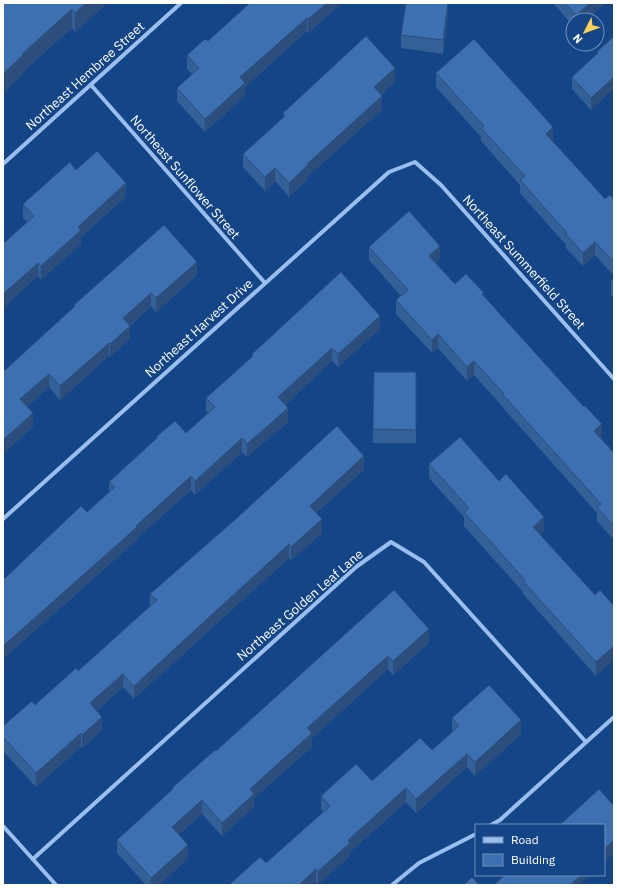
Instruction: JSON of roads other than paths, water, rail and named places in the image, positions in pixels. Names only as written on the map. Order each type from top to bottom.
[{"type":"street","name":"Northeast Hembree Street","points":[[3,164],[181,3]]},
{"type":"street","name":"Northeast Sunflower Street","points":[[91,85],[265,282]]},
{"type":"street","name":"Northeast Harvest Drive","points":[[3,519],[389,172],[415,162]]},
{"type":"street","name":"Northeast Summerfield Street","points":[[415,162],[441,185],[614,379]]},
{"type":"street","name":"Northeast Golden Leaf Lane","points":[[33,859],[356,567],[391,542],[424,562],[586,742]]},
{"type":"street","points":[[493,824],[500,820],[614,717]]},
{"type":"street","points":[[3,826],[56,885]]},
{"type":"street","points":[[392,885],[419,863],[475,835]]}]
